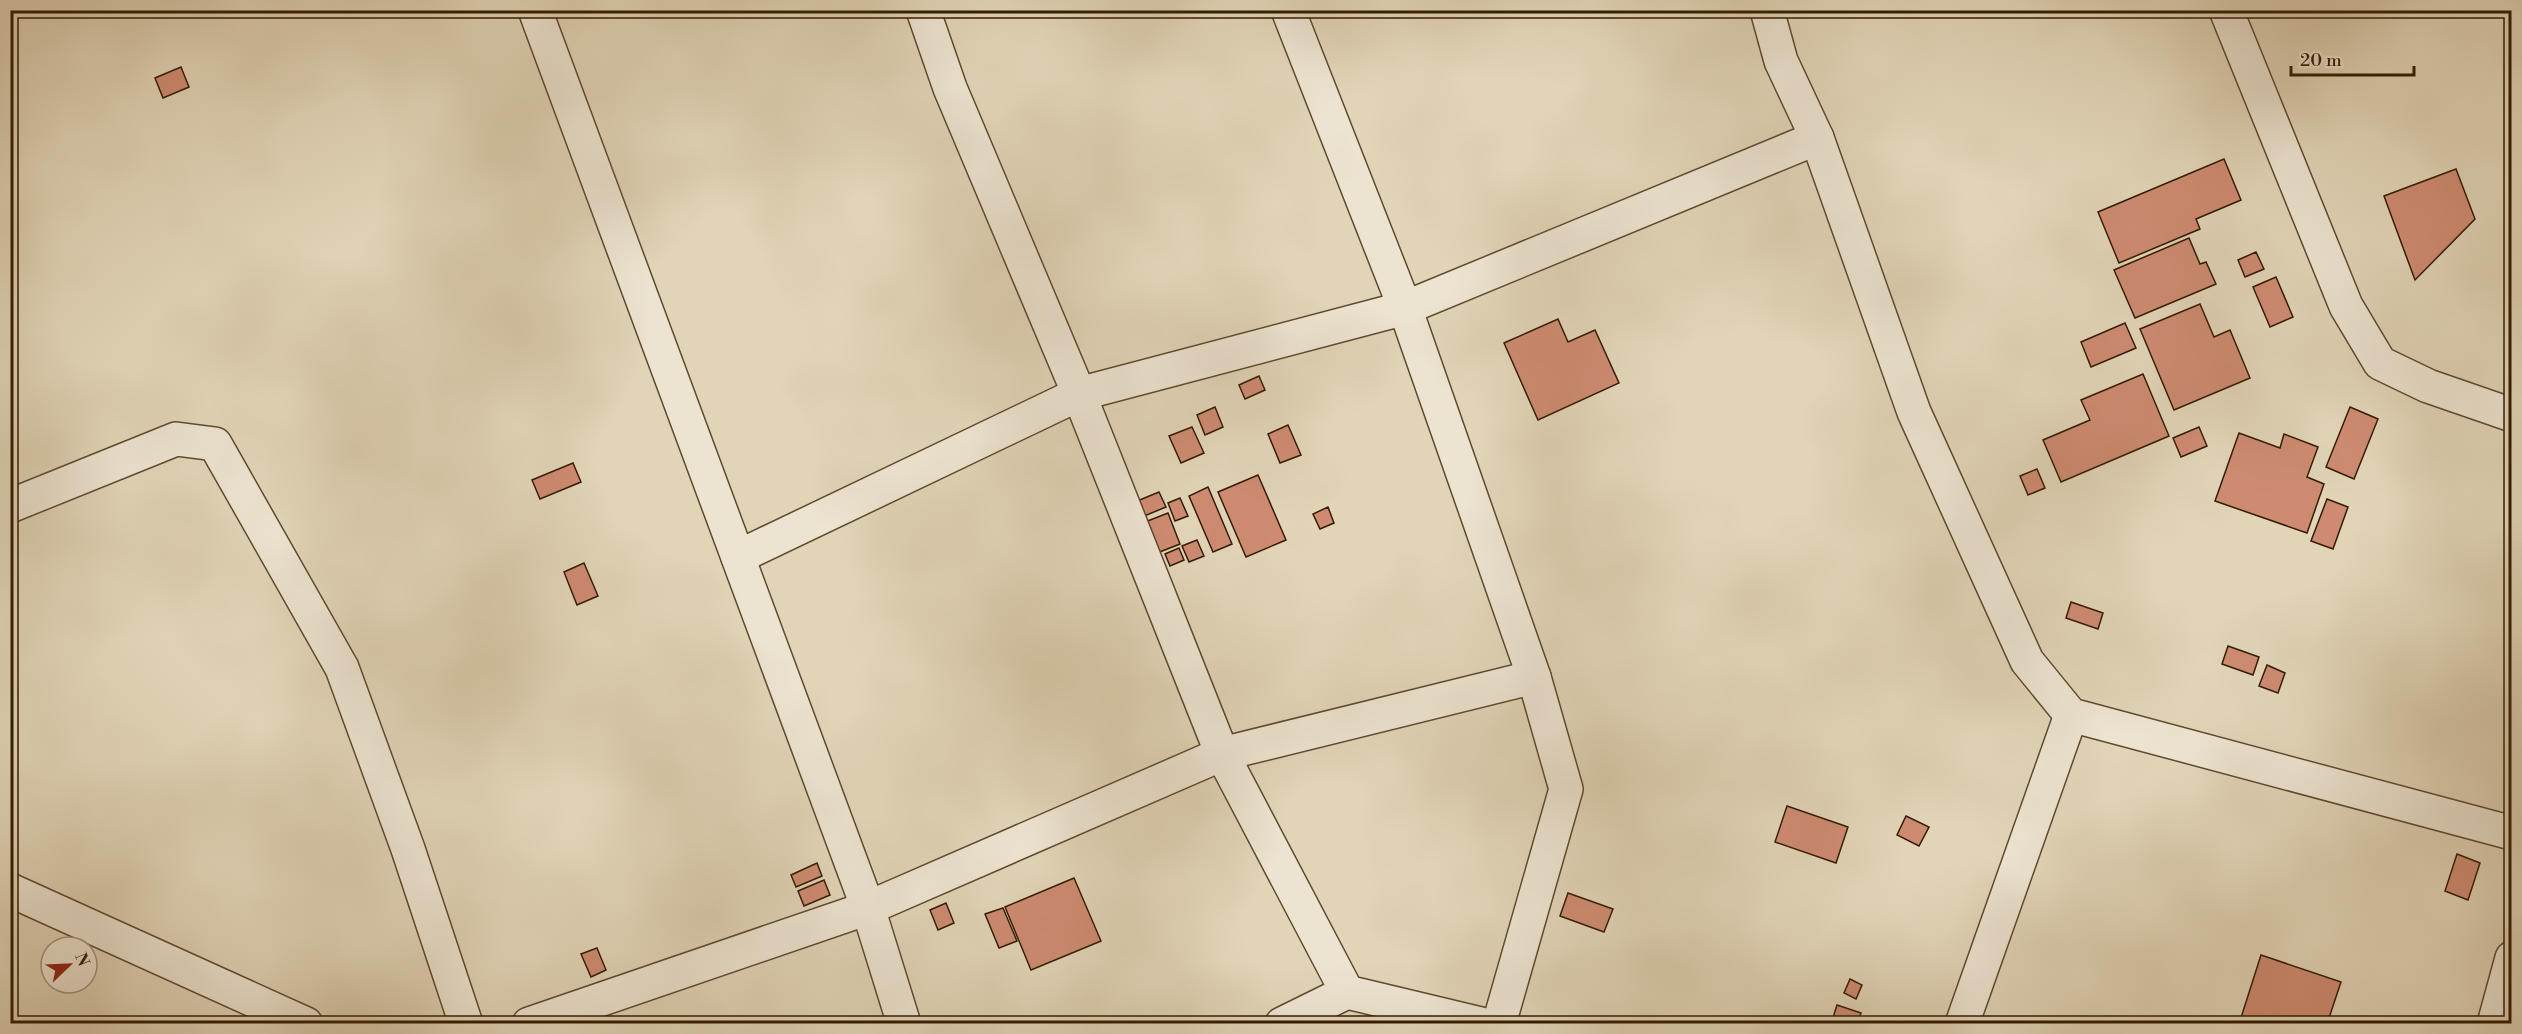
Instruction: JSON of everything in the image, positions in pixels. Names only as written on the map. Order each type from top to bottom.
[{"type":"street","points":[[535,10],[868,908],[904,1023]]},
{"type":"street","points":[[923,10],[950,88],[1079,394],[1221,754],[1347,993]]},
{"type":"street","points":[[1288,10],[1405,308],[1534,677],[1566,789],[1498,1023]]},
{"type":"street","points":[[1767,10],[1781,61],[1816,138],[1914,412],[2027,661],[2071,714],[2511,832]]},
{"type":"street","points":[[2226,10],[2346,306],[2380,363],[2428,386],[2511,415]]},
{"type":"street","points":[[738,557],[1079,394],[1405,308],[1816,138]]},
{"type":"street","points":[[10,506],[176,439],[215,444],[342,668],[408,849],[466,1023]]},
{"type":"street","points":[[529,1023],[868,908],[1221,754],[1534,677]]},
{"type":"street","points":[[1962,1023],[2071,714]]},
{"type":"street","points":[[10,890],[306,1023]]},
{"type":"street","points":[[2494,1023],[2511,958]]},
{"type":"street","points":[[1282,1023],[1347,993],[1481,1023]]},
{"type":"building","points":[[181,67],[189,87],[163,98],[155,78]]},
{"type":"building","points":[[2224,159],[2241,200],[2196,219],[2200,229],[2119,263],[2098,212]]},
{"type":"building","points":[[2456,169],[2475,219],[2415,280],[2384,196]]},
{"type":"building","points":[[2189,238],[2200,264],[2206,262],[2216,284],[2135,318],[2114,270]]},
{"type":"building","points":[[2256,252],[2264,269],[2245,277],[2238,260]]},
{"type":"building","points":[[2276,277],[2293,317],[2270,327],[2253,287]]},
{"type":"building","points":[[2200,304],[2214,337],[2230,330],[2250,378],[2174,410],[2140,329]]},
{"type":"building","points":[[1558,319],[1568,342],[1595,330],[1619,383],[1538,420],[1504,343]]},
{"type":"building","points":[[2125,323],[2136,348],[2091,367],[2081,342]]},
{"type":"building","points":[[2143,374],[2169,436],[2061,482],[2043,440],[2090,420],[2081,400]]},
{"type":"building","points":[[1259,376],[1265,390],[1245,399],[1239,385]]},
{"type":"building","points":[[1215,407],[1223,427],[1205,435],[1197,415]]},
{"type":"building","points":[[2350,407],[2378,419],[2354,479],[2326,467]]},
{"type":"building","points":[[1288,425],[1301,455],[1280,463],[1268,434]]},
{"type":"building","points":[[1192,427],[1204,453],[1181,463],[1169,436]]},
{"type":"building","points":[[2199,427],[2207,446],[2181,457],[2173,438]]},
{"type":"building","points":[[2239,433],[2280,448],[2284,434],[2318,447],[2307,477],[2324,484],[2307,533],[2215,501]]},
{"type":"building","points":[[573,463],[581,482],[540,499],[532,480]]},
{"type":"building","points":[[2037,469],[2045,488],[2028,495],[2020,476]]},
{"type":"building","points":[[1258,475],[1286,540],[1246,557],[1218,492]]},
{"type":"building","points":[[1208,487],[1232,544],[1213,552],[1189,496]]},
{"type":"building","points":[[1159,492],[1166,507],[1137,519],[1130,504]]},
{"type":"building","points":[[1180,498],[1188,516],[1175,521],[1168,503]]},
{"type":"building","points":[[2327,499],[2348,507],[2333,549],[2311,541]]},
{"type":"building","points":[[1328,507],[1334,523],[1320,529],[1313,514]]},
{"type":"building","points":[[1168,513],[1180,544],[1152,555],[1140,524]]},
{"type":"building","points":[[1197,540],[1204,556],[1189,562],[1182,546]]},
{"type":"building","points":[[1179,548],[1184,560],[1170,566],[1165,554]]},
{"type":"building","points":[[584,563],[598,596],[577,605],[564,572]]},
{"type":"building","points":[[2071,602],[2103,613],[2098,629],[2066,618]]},
{"type":"building","points":[[2228,646],[2259,657],[2253,675],[2222,664]]},
{"type":"building","points":[[2267,665],[2285,673],[2278,693],[2259,686]]},
{"type":"building","points":[[1787,806],[1848,827],[1836,863],[1775,842]]},
{"type":"building","points":[[1906,816],[1929,827],[1919,846],[1897,835]]},
{"type":"building","points":[[2457,854],[2480,863],[2468,900],[2445,891]]},
{"type":"building","points":[[817,863],[822,876],[796,887],[791,875]]},
{"type":"building","points":[[1074,878],[1101,941],[1031,970],[1005,907]]},
{"type":"building","points":[[824,880],[830,895],[804,906],[798,891]]},
{"type":"building","points":[[1568,893],[1613,909],[1604,932],[1560,916]]},
{"type":"building","points":[[946,903],[954,923],[938,930],[930,910]]},
{"type":"building","points":[[1003,908],[1017,941],[999,948],[985,914]]},
{"type":"building","points":[[597,948],[606,970],[591,977],[581,954]]},
{"type":"building","points":[[2261,955],[2341,982],[2327,1024],[2239,1024]]},
{"type":"building","points":[[1850,979],[1862,985],[1856,999],[1844,993]]},
{"type":"building","points":[[1837,1005],[1861,1013],[1857,1024],[1831,1024]]}]
